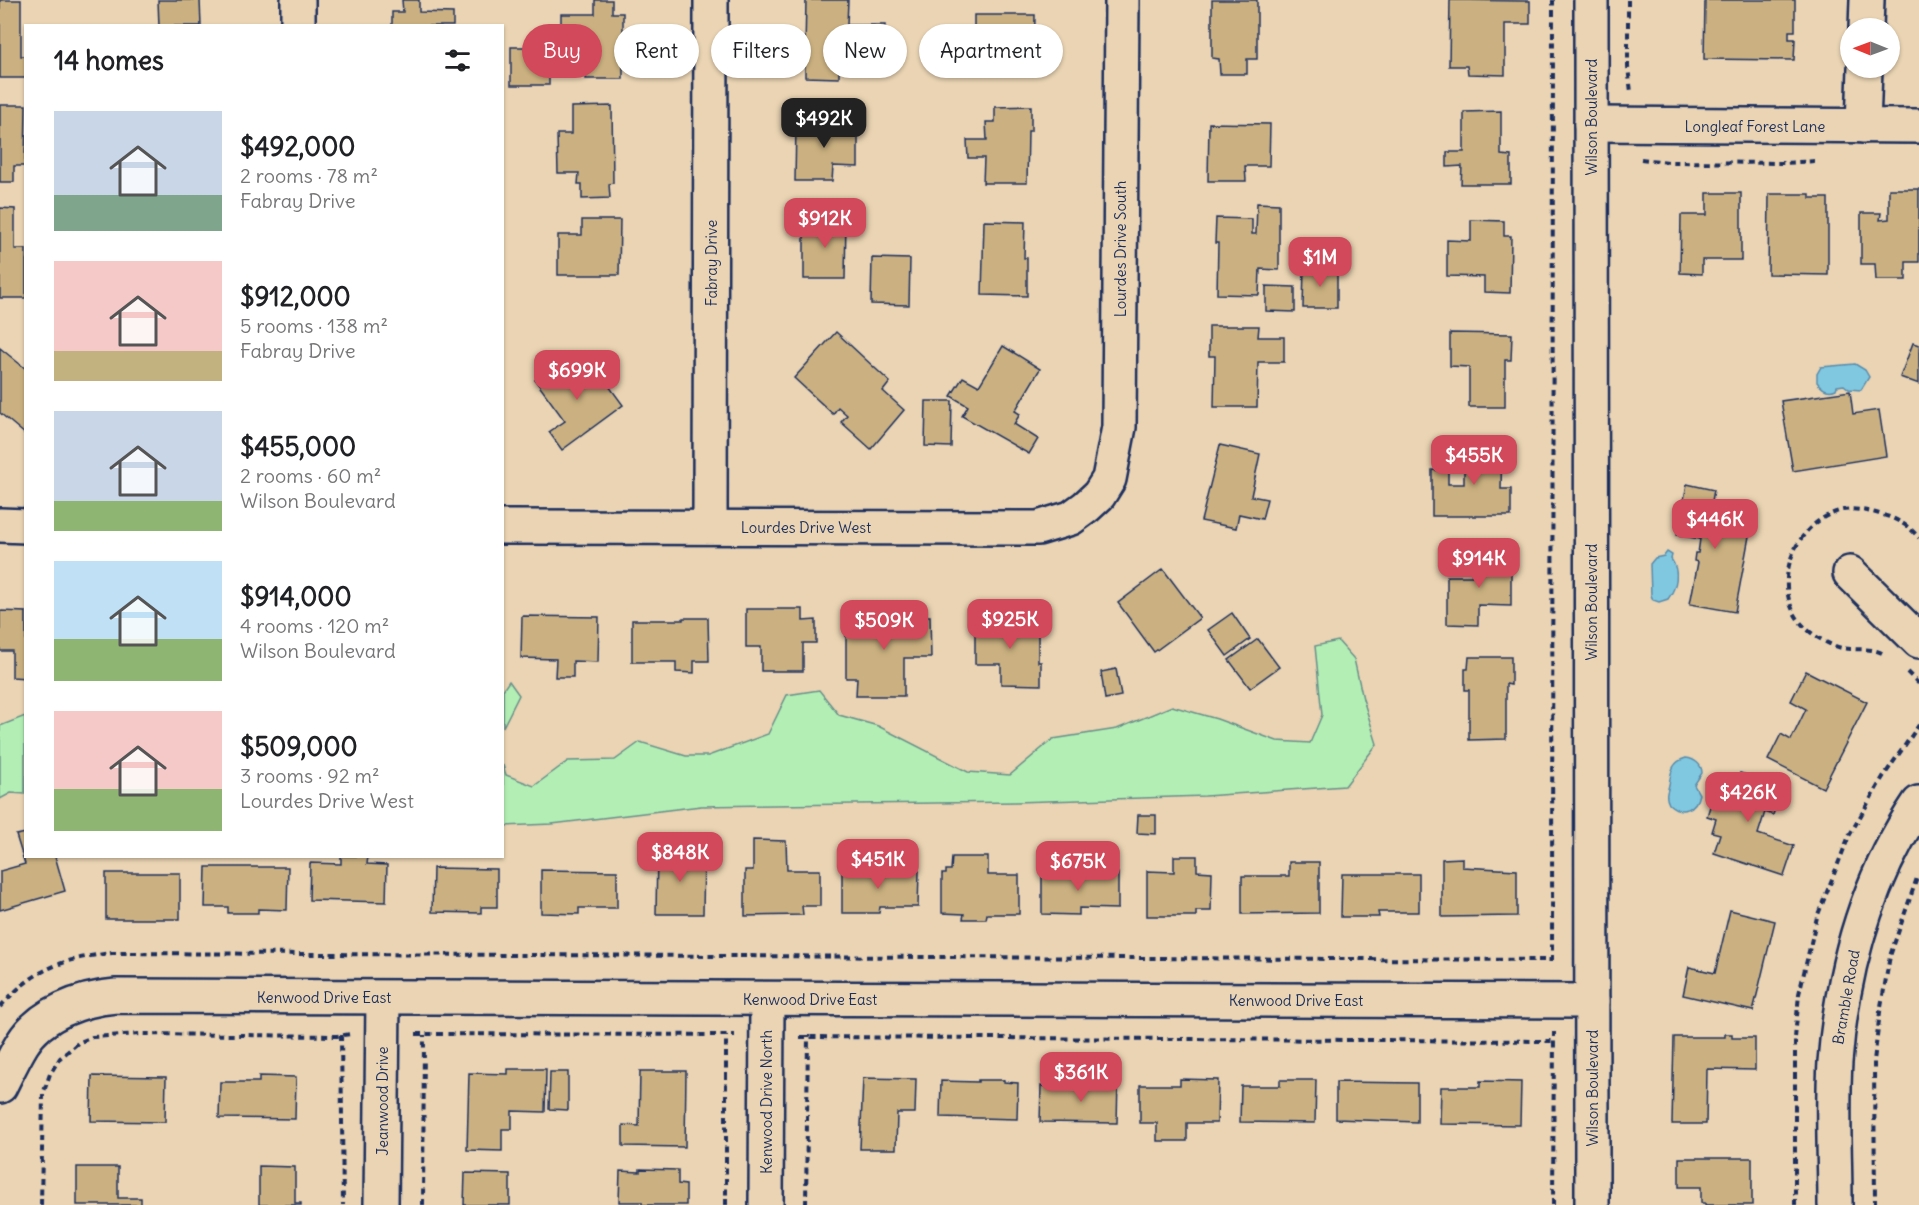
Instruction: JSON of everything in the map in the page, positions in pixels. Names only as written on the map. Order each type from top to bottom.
[{"type":"street","points":[[298,0],[298,24]]},
{"type":"street","name":"Fabray Drive","points":[[710,527],[711,0]]},
{"type":"street","name":"Lourdes Drive South","points":[[1099,495],[1109,479],[1119,427],[1122,0]]},
{"type":"street","name":"Wilson Boulevard","points":[[1590,0],[1592,1205]]},
{"type":"street","points":[[1866,18],[1867,0]]},
{"type":"street","points":[[1863,126],[1865,78]]},
{"type":"street","name":"Longleaf Forest Lane","points":[[1591,124],[1919,126]]},
{"type":"street","name":"Lourdes Drive West","points":[[504,527],[1038,528],[1071,518],[1099,495]]},
{"type":"street","points":[[0,525],[24,526]]},
{"type":"street","points":[[1850,573],[1919,641]]},
{"type":"street","name":"Bramble Road","points":[[1835,1205],[1835,1065],[1840,1014],[1849,962],[1869,899],[1905,823],[1919,803]]},
{"type":"street","name":"Kenwood Drive East","points":[[0,1086],[23,1042],[36,1028],[67,1007],[97,998],[1592,1000]]},
{"type":"street","name":"Jeanwood Drive","points":[[381,1205],[383,998]]},
{"type":"street","name":"Kenwood Drive North","points":[[766,1205],[767,999]]},
{"type":"path","points":[[1553,0],[1553,1205]]},
{"type":"path","points":[[1875,1205],[1874,1061],[1880,1012],[1890,956],[1919,874]]},
{"type":"path","points":[[0,1006],[31,979],[55,964],[77,957],[111,953],[1552,960]]},
{"type":"path","points":[[726,999],[726,1205]]},
{"type":"path","points":[[806,1205],[808,999]]},
{"type":"path","points":[[41,1205],[43,1094],[50,1074],[60,1058],[78,1043],[92,1037],[140,1034],[383,1034],[1553,1041]]},
{"type":"path","points":[[341,1035],[343,1205]]},
{"type":"path","points":[[423,1205],[424,1035]]},
{"type":"green space","points":[[1338,641],[1354,659],[1377,744],[1345,786],[1205,796],[1016,802],[701,806],[552,824],[504,826],[504,768],[506,775],[534,786],[568,761],[615,760],[640,742],[686,756],[708,756],[768,734],[787,695],[819,690],[839,715],[878,726],[968,772],[1010,775],[1053,739],[1117,729],[1172,706],[1217,719],[1277,741],[1310,743],[1322,715],[1315,646]]},
{"type":"green space","points":[[509,681],[519,695],[504,725],[504,688]]},
{"type":"green space","points":[[24,716],[24,794],[11,793],[0,799],[0,726]]},
{"type":"water","points":[[1855,364],[1865,370],[1869,377],[1861,390],[1849,389],[1844,385],[1828,390],[1817,382],[1817,374],[1821,367]]},
{"type":"water","points":[[1667,552],[1672,555],[1676,579],[1674,589],[1668,599],[1659,602],[1653,600],[1651,595],[1650,564],[1655,558],[1664,556]]},
{"type":"water","points":[[1686,758],[1697,762],[1702,773],[1694,785],[1699,794],[1695,804],[1683,810],[1669,804],[1667,794],[1673,768],[1677,762]]},
{"type":"building","points":[[0,0],[21,0],[21,56],[24,56],[24,78],[0,78]]},
{"type":"building","points":[[158,0],[200,0],[201,24],[159,24]]},
{"type":"building","points":[[402,0],[419,0],[419,12],[453,13],[453,24],[392,24],[392,12],[403,12]]},
{"type":"building","points":[[595,0],[612,0],[612,13],[623,13],[623,24],[614,24],[614,78],[623,79],[586,79],[602,78],[602,24],[561,24],[561,14],[595,14]]},
{"type":"building","points":[[806,0],[848,0],[847,24],[823,24],[823,78],[811,77],[811,24],[806,24]]},
{"type":"building","points":[[1212,0],[1257,0],[1257,59],[1247,59],[1247,74],[1220,74],[1219,59],[1212,58]]},
{"type":"building","points":[[1450,0],[1530,1],[1530,24],[1505,24],[1505,75],[1468,74],[1467,66],[1449,66]]},
{"type":"building","points":[[1705,0],[1795,0],[1795,31],[1789,31],[1789,39],[1795,39],[1794,60],[1704,59]]},
{"type":"building","points":[[974,15],[1035,15],[1035,24],[974,24]]},
{"type":"building","points":[[511,47],[522,47],[522,78],[549,78],[549,85],[511,85]]},
{"type":"building","points":[[0,105],[24,105],[24,166],[14,166],[14,182],[0,182]]},
{"type":"building","points":[[612,106],[613,183],[609,184],[610,198],[582,199],[582,184],[578,184],[579,173],[558,173],[557,134],[571,134],[571,107]]},
{"type":"building","points":[[1031,106],[1027,183],[983,183],[984,158],[968,158],[967,140],[987,140],[986,122],[995,122],[995,107]]},
{"type":"building","points":[[1501,111],[1501,155],[1511,156],[1511,184],[1461,184],[1462,166],[1447,167],[1447,152],[1464,152],[1464,112]]},
{"type":"building","points":[[807,112],[823,112],[824,125],[858,126],[858,167],[833,166],[832,181],[795,181],[796,125],[806,125]]},
{"type":"building","points":[[1209,123],[1270,124],[1269,166],[1245,166],[1246,181],[1208,181]]},
{"type":"building","points":[[1889,189],[1919,189],[1919,262],[1906,262],[1906,280],[1876,280],[1875,264],[1861,264],[1861,213],[1881,213],[1880,220],[1889,219]]},
{"type":"building","points":[[1707,193],[1741,193],[1741,260],[1702,260],[1702,274],[1680,273],[1681,215],[1707,215]]},
{"type":"building","points":[[1769,194],[1810,194],[1810,198],[1828,198],[1828,275],[1768,274]]},
{"type":"building","points":[[1257,203],[1279,204],[1279,270],[1260,269],[1259,295],[1217,294],[1216,218],[1252,219],[1252,234],[1256,234]]},
{"type":"building","points":[[0,208],[15,209],[15,249],[24,249],[24,298],[0,298]]},
{"type":"building","points":[[804,219],[846,219],[845,279],[804,279]]},
{"type":"building","points":[[582,220],[620,220],[619,275],[558,275],[558,235],[582,235]]},
{"type":"building","points":[[1471,220],[1504,221],[1504,236],[1511,236],[1510,293],[1484,292],[1484,277],[1447,276],[1447,240],[1471,241]]},
{"type":"building","points":[[984,221],[1025,222],[1024,258],[1027,258],[1027,296],[982,295]]},
{"type":"building","points":[[872,258],[910,259],[909,305],[871,304]]},
{"type":"building","points":[[1304,267],[1337,267],[1337,308],[1303,308]]},
{"type":"building","points":[[1266,286],[1295,287],[1295,312],[1266,311]]},
{"type":"building","points":[[1209,326],[1259,326],[1258,337],[1284,337],[1284,362],[1258,362],[1257,407],[1214,407],[1215,356],[1209,356]]},
{"type":"building","points":[[836,332],[890,382],[883,391],[904,410],[871,449],[841,422],[847,415],[838,407],[833,414],[794,378]]},
{"type":"building","points":[[1450,333],[1512,334],[1511,360],[1505,360],[1505,407],[1469,407],[1469,367],[1450,366]]},
{"type":"building","points":[[1913,343],[1919,345],[1919,384],[1900,377]]},
{"type":"building","points":[[1003,346],[1040,369],[1015,411],[1020,414],[1014,424],[1038,439],[1029,454],[962,416],[968,406],[951,396],[963,377],[979,386]]},
{"type":"building","points":[[0,348],[24,367],[24,433],[0,413]]},
{"type":"building","points":[[567,357],[587,385],[601,375],[623,405],[562,450],[549,432],[565,421],[535,380]]},
{"type":"building","points":[[1850,391],[1853,414],[1879,410],[1886,456],[1793,471],[1781,401]]},
{"type":"building","points":[[926,401],[952,401],[951,447],[925,446]]},
{"type":"building","points":[[1464,444],[1502,444],[1501,489],[1511,489],[1511,516],[1432,516],[1432,470],[1448,471],[1448,484],[1464,484]]},
{"type":"building","points":[[1220,445],[1260,454],[1251,496],[1267,499],[1262,519],[1239,514],[1236,528],[1201,521]]},
{"type":"building","points":[[1687,484],[1714,490],[1710,512],[1752,520],[1735,612],[1690,604],[1698,562],[1694,561],[1695,553],[1698,553],[1700,539],[1677,535]]},
{"type":"building","points":[[1472,553],[1504,553],[1504,569],[1511,569],[1511,606],[1478,605],[1478,625],[1447,624],[1447,576],[1472,576]]},
{"type":"building","points":[[1163,569],[1200,618],[1154,652],[1118,603]]},
{"type":"building","points":[[746,609],[803,609],[803,621],[816,620],[816,643],[803,643],[803,671],[761,671],[761,647],[746,647]]},
{"type":"building","points":[[0,611],[24,612],[24,678],[12,677],[12,651],[0,651]]},
{"type":"building","points":[[1232,613],[1250,639],[1227,656],[1208,630]]},
{"type":"building","points":[[869,614],[930,616],[931,658],[904,658],[904,696],[856,696],[857,678],[846,678],[846,617],[869,617]]},
{"type":"building","points":[[522,616],[599,617],[598,662],[573,661],[573,677],[555,677],[556,659],[521,658]]},
{"type":"building","points":[[683,618],[708,618],[709,661],[694,661],[694,673],[676,672],[676,662],[632,662],[632,620],[683,620]]},
{"type":"building","points":[[975,622],[1038,622],[1038,662],[1041,662],[1041,685],[1001,684],[1001,664],[975,664]]},
{"type":"building","points":[[1258,639],[1279,667],[1250,688],[1229,660]]},
{"type":"building","points":[[1469,657],[1511,657],[1511,685],[1506,684],[1506,739],[1469,740],[1469,690],[1465,690],[1465,669],[1468,669]]},
{"type":"building","points":[[1116,669],[1121,696],[1105,699],[1101,672]]},
{"type":"building","points":[[1806,671],[1867,702],[1823,788],[1768,760],[1781,734],[1791,740],[1806,709],[1791,701]]},
{"type":"building","points":[[1740,773],[1782,786],[1773,815],[1765,812],[1758,834],[1794,846],[1784,876],[1714,853],[1720,834],[1712,832],[1716,819],[1707,816],[1719,778],[1737,784]]},
{"type":"building","points":[[1138,815],[1156,815],[1156,834],[1137,833]]},
{"type":"building","points":[[24,833],[24,858],[56,858],[65,891],[0,910],[0,871],[25,864],[16,835]]},
{"type":"building","points":[[753,840],[786,841],[787,870],[820,870],[820,906],[802,906],[803,915],[745,916],[745,870],[753,870]]},
{"type":"building","points":[[657,852],[704,852],[703,914],[656,914]]},
{"type":"building","points":[[1174,856],[1197,856],[1197,871],[1212,872],[1211,911],[1196,911],[1196,916],[1147,916],[1147,871],[1174,872]]},
{"type":"building","points":[[952,857],[988,857],[988,875],[1019,875],[1019,914],[987,914],[986,919],[963,919],[964,914],[942,913],[942,874],[946,874],[946,870],[951,870]]},
{"type":"building","points":[[341,858],[368,858],[367,864],[387,865],[386,902],[309,900],[310,863],[341,864]]},
{"type":"building","points":[[1462,858],[1462,867],[1517,870],[1517,916],[1442,917],[1442,859]]},
{"type":"building","points":[[1289,862],[1319,862],[1319,913],[1242,914],[1242,876],[1289,876]]},
{"type":"building","points":[[206,867],[288,867],[287,910],[258,909],[258,913],[228,913],[228,907],[205,907]]},
{"type":"building","points":[[433,868],[497,869],[497,907],[481,907],[481,913],[432,912]]},
{"type":"building","points":[[842,869],[919,871],[918,907],[880,907],[879,913],[842,913]]},
{"type":"building","points":[[541,870],[617,871],[617,908],[579,908],[579,914],[541,913]]},
{"type":"building","points":[[1042,872],[1118,873],[1118,909],[1079,908],[1079,915],[1042,914]]},
{"type":"building","points":[[106,873],[180,873],[180,919],[106,919]]},
{"type":"building","points":[[1342,874],[1419,874],[1419,912],[1378,912],[1379,917],[1341,917]]},
{"type":"building","points":[[1730,910],[1775,921],[1753,1011],[1683,995],[1689,967],[1715,973]]},
{"type":"building","points":[[1725,1034],[1732,1034],[1732,1038],[1755,1038],[1755,1070],[1707,1069],[1706,1124],[1672,1124],[1674,1037],[1725,1037]]},
{"type":"building","points":[[508,1069],[546,1069],[545,1112],[512,1111],[512,1129],[502,1129],[502,1151],[467,1150],[469,1073],[508,1074]]},
{"type":"building","points":[[640,1071],[686,1071],[685,1147],[623,1146],[623,1125],[639,1126]]},
{"type":"building","points":[[550,1072],[568,1072],[568,1110],[549,1109]]},
{"type":"building","points":[[92,1076],[166,1077],[165,1122],[91,1121]]},
{"type":"building","points":[[259,1076],[296,1077],[295,1119],[219,1118],[220,1082],[259,1082]]},
{"type":"building","points":[[863,1078],[916,1079],[915,1113],[897,1113],[896,1149],[860,1149]]},
{"type":"building","points":[[1079,1079],[1118,1080],[1117,1123],[1040,1122],[1041,1086],[1079,1087]]},
{"type":"building","points":[[1180,1079],[1218,1080],[1217,1123],[1187,1123],[1187,1141],[1157,1141],[1157,1123],[1140,1123],[1140,1085],[1180,1085]]},
{"type":"building","points":[[978,1080],[1004,1080],[1004,1082],[1018,1083],[1017,1119],[940,1117],[941,1081],[978,1082]]},
{"type":"building","points":[[1280,1080],[1316,1080],[1315,1123],[1240,1122],[1241,1086],[1280,1086]]},
{"type":"building","points":[[1480,1081],[1521,1082],[1520,1125],[1440,1124],[1441,1087],[1480,1087]]},
{"type":"building","points":[[1336,1082],[1417,1083],[1417,1122],[1336,1119]]},
{"type":"building","points":[[1679,1158],[1752,1158],[1752,1205],[1705,1205],[1701,1203],[1701,1187],[1679,1187]]},
{"type":"building","points":[[259,1166],[295,1167],[295,1203],[301,1203],[301,1205],[259,1205]]},
{"type":"building","points":[[77,1167],[118,1167],[118,1198],[141,1198],[141,1205],[77,1205]]},
{"type":"building","points":[[640,1169],[678,1170],[678,1184],[686,1185],[686,1205],[642,1205],[642,1202],[619,1202],[620,1171],[640,1172]]},
{"type":"building","points":[[465,1173],[510,1174],[510,1205],[464,1205]]}]
